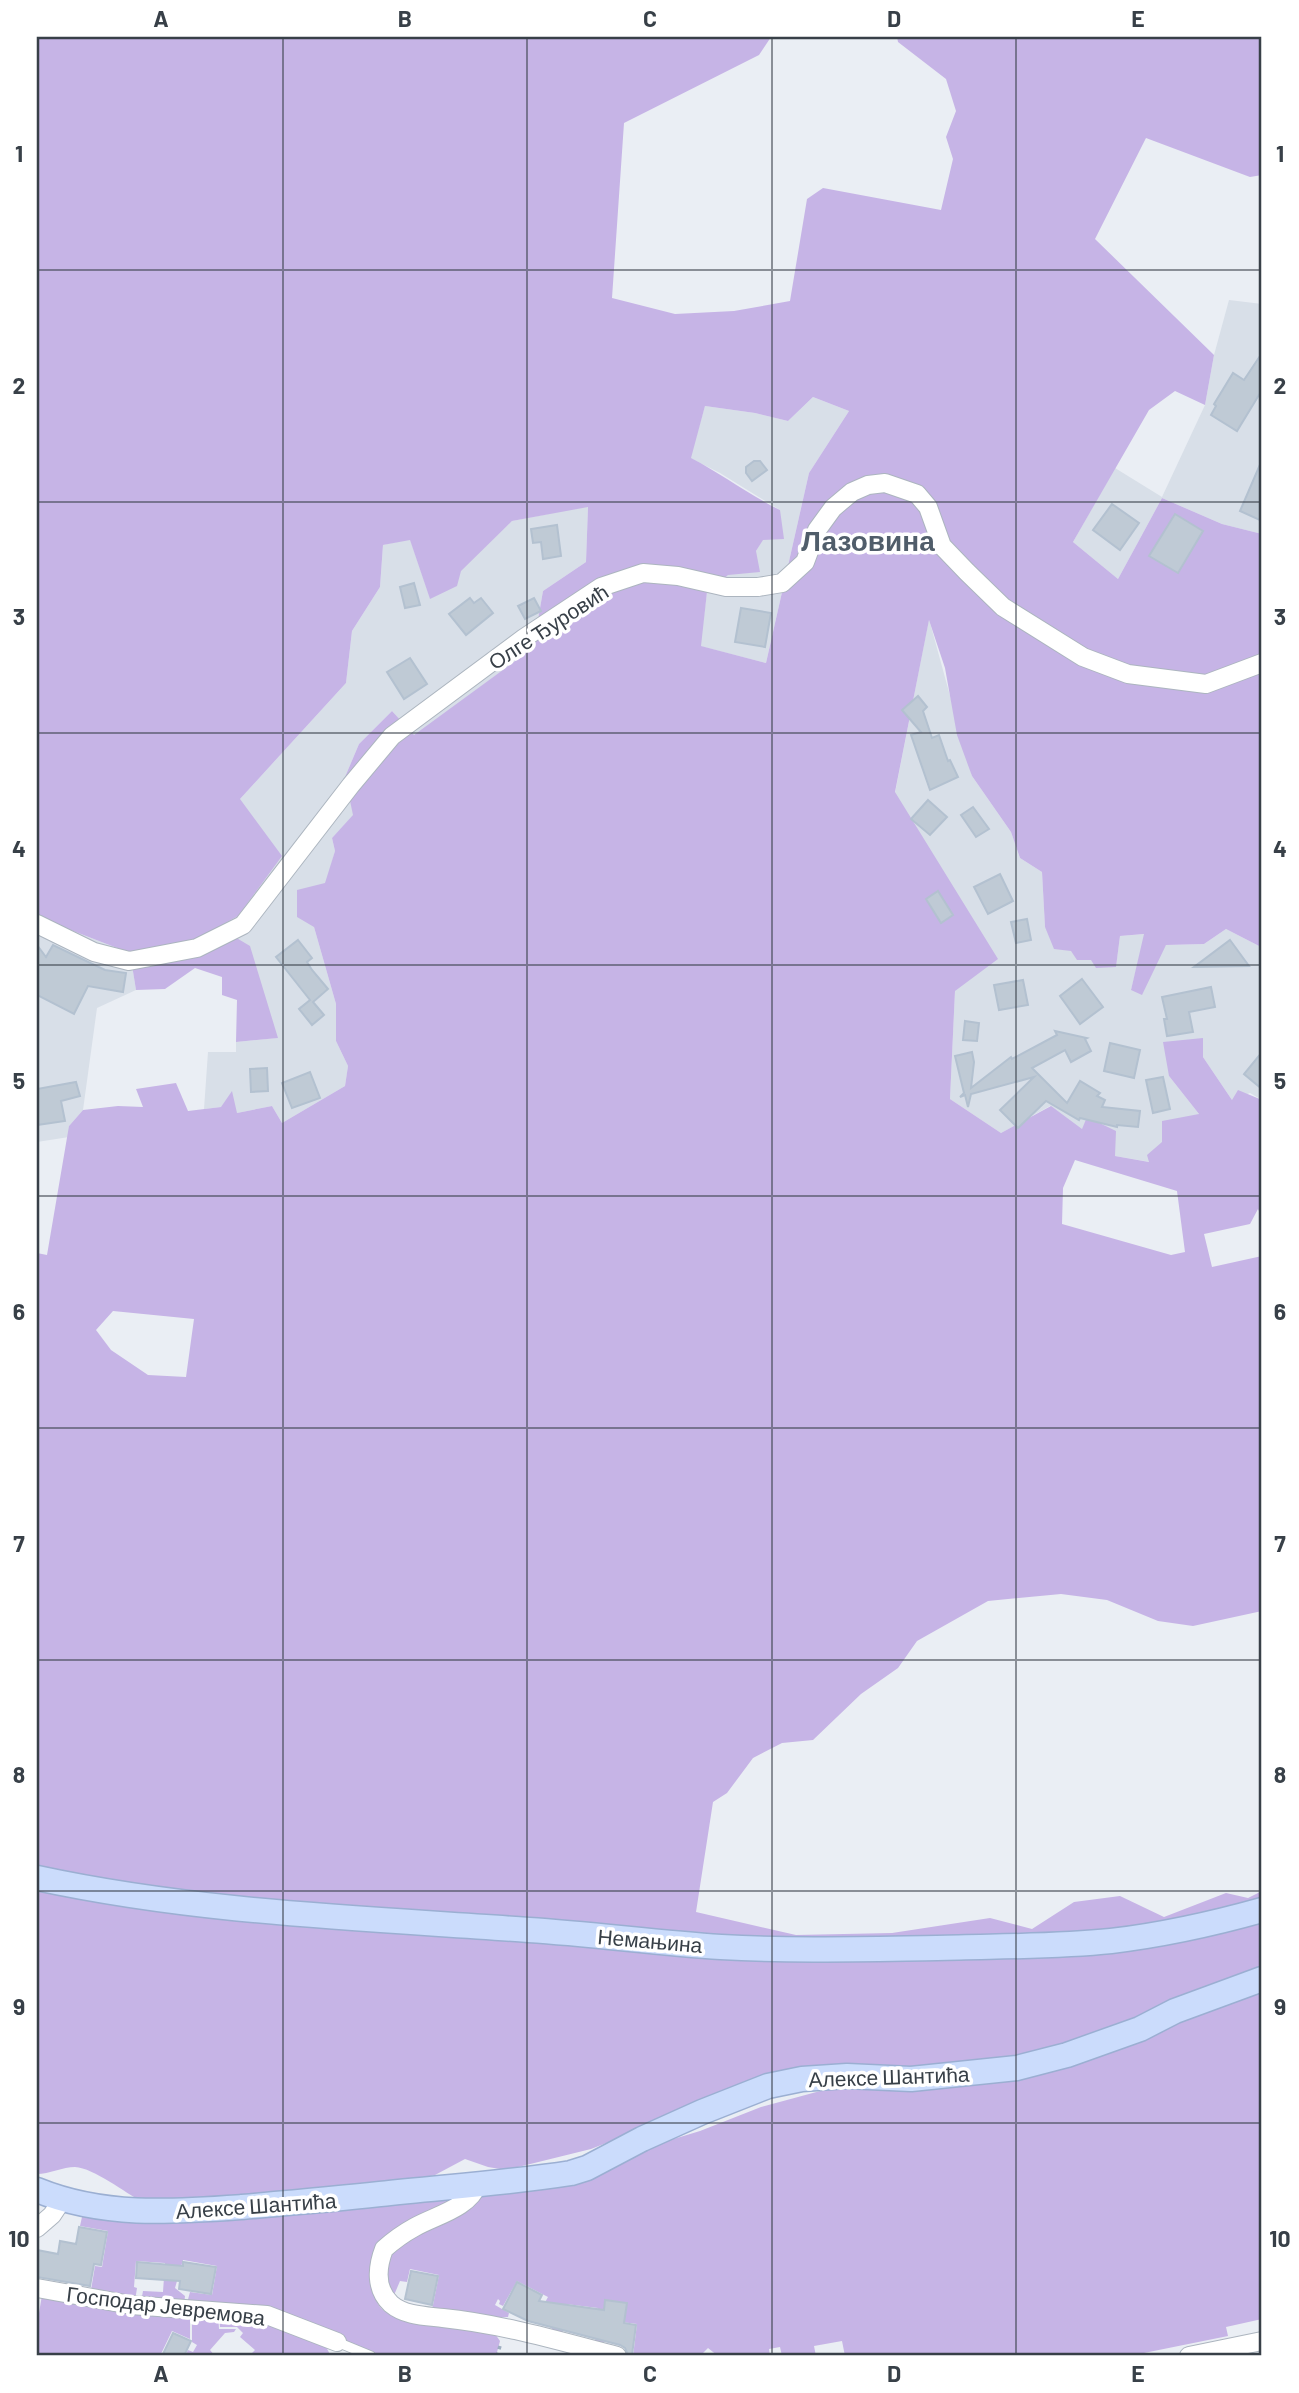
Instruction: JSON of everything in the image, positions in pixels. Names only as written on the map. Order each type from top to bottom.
[{"type":"street","name":"Олге Ђуровић","points":[[37,924],[94,952],[129,961],[197,948],[243,925],[392,736],[524,638],[601,587],[643,573],[678,576],[726,587],[758,587],[782,583],[805,562],[817,530],[833,508],[852,492],[868,485],[885,483],[917,494],[928,507],[942,546],[967,572],[1003,607],[1083,657],[1128,674],[1206,684],[1262,663]]},
{"type":"street","name":"Немањина","points":[[37,1878],[117,1894],[241,1910],[776,1949],[985,1947],[1110,1941],[1188,1929],[1262,1910]]},
{"type":"street","name":"Алексе Шантића","points":[[37,2190],[88,2207],[128,2212],[189,2211],[313,2202],[534,2179],[587,2168],[642,2139],[741,2095],[802,2079],[847,2076],[911,2079],[1017,2068],[1068,2055],[1140,2029],[1175,2011],[1262,1979]]},
{"type":"street","points":[[478,2184],[475,2193],[467,2200],[416,2226],[384,2249],[379,2260],[378,2275],[382,2290],[392,2304],[412,2314],[505,2327],[617,2356]]},
{"type":"street","points":[[37,2228],[52,2215],[62,2200]]},
{"type":"street","name":"Господар Јевремова","points":[[37,2288],[131,2305],[267,2315],[337,2342]]},
{"type":"street","points":[[1189,2356],[1262,2341]]},
{"type":"lane","name":"Господар Јевремова","points":[[337,2342],[372,2356]]},
{"type":"shaded area","points":[[37,37],[771,37],[759,55],[624,123],[612,298],[675,314],[734,311],[790,301],[807,199],[823,188],[941,210],[953,159],[946,137],[956,111],[946,79],[898,42],[897,37],[1262,37],[1262,175],[1250,177],[1146,138],[1095,239],[1214,355],[1205,405],[1175,391],[1149,410],[1073,542],[1118,579],[1162,498],[1222,524],[1262,534],[1262,951],[1261,947],[1226,929],[1204,944],[1166,945],[1142,995],[1131,990],[1144,934],[1120,936],[1116,967],[1096,968],[1091,960],[1077,960],[1071,951],[1054,949],[1045,927],[1042,872],[1020,858],[1011,832],[972,776],[957,735],[945,668],[929,620],[895,792],[998,959],[955,991],[950,1099],[1001,1133],[1051,1106],[1082,1129],[1087,1117],[1116,1131],[1115,1156],[1149,1162],[1147,1155],[1162,1142],[1162,1121],[1199,1114],[1169,1076],[1163,1042],[1203,1038],[1203,1057],[1232,1100],[1238,1090],[1262,1100],[1262,1218],[1258,1209],[1250,1224],[1204,1234],[1212,1267],[1262,1256],[1262,1611],[1193,1626],[1158,1621],[1107,1600],[1061,1594],[988,1601],[917,1641],[898,1668],[861,1694],[813,1740],[782,1743],[753,1758],[727,1793],[713,1802],[696,1912],[796,1935],[892,1933],[990,1918],[1032,1929],[1074,1902],[1120,1896],[1164,1917],[1226,1893],[1248,1898],[1262,1891],[1262,1970],[1064,2047],[960,2067],[813,2068],[591,2149],[506,2170],[465,2159],[435,2175],[400,2184],[298,2196],[143,2202],[83,2168],[70,2167],[37,2174],[37,1253],[47,1255],[69,1126],[83,1110],[118,1106],[143,1107],[136,1089],[176,1083],[188,1111],[221,1107],[232,1091],[237,1113],[272,1106],[282,1123],[345,1086],[348,1066],[336,1041],[336,1004],[314,927],[297,917],[297,890],[325,883],[335,851],[332,838],[353,815],[345,777],[359,744],[392,711],[414,735],[533,648],[543,591],[586,562],[588,507],[512,521],[461,571],[457,586],[430,599],[410,540],[383,545],[380,587],[352,631],[346,683],[240,799],[282,856],[238,916],[218,927],[250,946],[278,1038],[236,1042],[237,1000],[222,995],[222,977],[195,968],[165,989],[136,990],[130,953],[37,917]],"holes":[[[813,397],[849,411],[809,473],[766,663],[701,646],[707,592],[728,575],[760,572],[756,551],[763,540],[784,539],[780,510],[691,458],[705,406],[788,421]],[[1075,1160],[1177,1191],[1185,1252],[1171,1255],[1062,1224],[1063,1188]],[[113,1311],[194,1319],[186,1377],[148,1375],[111,1350],[96,1330]]]},
{"type":"shaded area","points":[[1229,300],[1262,304],[1262,461],[1259,466],[1262,469],[1262,534],[1222,524],[1162,498],[1118,579],[1073,542],[1115,468],[1162,497],[1205,405],[1214,355]]},
{"type":"shaded area","points":[[813,397],[849,411],[809,473],[766,663],[700,646],[707,592],[756,551],[780,510],[690,458],[705,406],[788,421]]},
{"type":"shaded area","points":[[588,506],[586,562],[543,591],[533,648],[414,736],[392,711],[359,744],[345,777],[354,815],[332,838],[335,851],[314,927],[336,1004],[336,1041],[348,1066],[345,1086],[282,1123],[272,1106],[237,1113],[221,1107],[204,1109],[208,1052],[236,1052],[236,1042],[277,1038],[218,927],[240,799],[346,683],[352,631],[380,587],[383,545],[410,539],[430,598],[512,521]]},
{"type":"shaded area","points":[[929,619],[972,776],[1011,832],[1020,858],[1042,872],[1045,927],[1071,951],[1116,966],[1120,936],[1145,934],[1131,990],[1166,945],[1204,944],[1226,929],[1261,947],[1262,1100],[1250,1093],[1232,1100],[1203,1057],[1203,1038],[1169,1076],[1199,1114],[1148,1155],[1150,1162],[1115,1156],[1087,1118],[1082,1130],[1050,1106],[1001,1133],[950,1099],[955,991],[895,793]]},
{"type":"shaded area","points":[[37,917],[130,953],[136,990],[97,1008],[83,1110],[69,1126],[69,1137],[37,1142]]},
{"type":"shaded area","points":[[1262,1987],[1262,2319],[1226,2327],[1228,2336],[1129,2356],[845,2356],[842,2341],[814,2346],[816,2356],[782,2356],[780,2347],[769,2349],[770,2356],[718,2356],[708,2348],[700,2356],[633,2356],[637,2324],[606,2320],[603,2350],[566,2339],[567,2334],[572,2335],[572,2340],[595,2343],[598,2308],[566,2304],[562,2338],[539,2331],[537,2327],[549,2333],[560,2315],[543,2306],[548,2297],[517,2281],[503,2306],[498,2299],[495,2305],[509,2313],[508,2317],[482,2318],[407,2307],[408,2305],[432,2310],[439,2275],[410,2269],[407,2282],[400,2281],[392,2300],[385,2286],[384,2256],[398,2243],[455,2214],[482,2196],[583,2181],[607,2172],[621,2159],[644,2148],[700,2131],[761,2107],[846,2084],[912,2088],[1020,2076],[1141,2037],[1177,2019]]},
{"type":"shaded area","points":[[466,2192],[410,2224],[371,2273],[373,2287],[379,2305],[390,2314],[417,2322],[493,2331],[500,2341],[496,2356],[383,2356],[277,2313],[186,2307],[190,2292],[212,2295],[217,2266],[183,2260],[175,2288],[185,2296],[184,2306],[141,2302],[143,2291],[163,2292],[165,2263],[136,2261],[135,2301],[91,2290],[95,2266],[102,2267],[108,2231],[80,2226],[82,2217],[122,2218]]},
{"type":"shaded area","points":[[42,2295],[190,2314],[190,2339],[172,2331],[160,2356],[37,2356],[37,2313]]},
{"type":"shaded area","points":[[192,2314],[218,2314],[219,2329],[236,2329],[234,2332],[225,2333],[210,2350],[215,2356],[185,2356],[188,2350],[193,2352],[197,2345],[192,2342]]},
{"type":"shaded area","points":[[248,2314],[326,2347],[331,2356],[249,2356],[255,2350],[240,2337],[243,2333],[237,2327],[220,2327],[219,2315]]},
{"type":"building","points":[[1262,353],[1262,390],[1237,431],[1211,415],[1216,406],[1214,404],[1233,373],[1244,380]]},
{"type":"building","points":[[1262,460],[1262,521],[1240,511]]},
{"type":"building","points":[[754,461],[760,461],[767,470],[752,481],[746,473],[746,467]]},
{"type":"building","points":[[1112,504],[1139,523],[1120,550],[1093,530]]},
{"type":"building","points":[[1175,514],[1203,531],[1178,573],[1149,556]]},
{"type":"building","points":[[557,525],[561,556],[543,559],[541,542],[533,543],[531,529]]},
{"type":"building","points":[[414,583],[420,605],[405,608],[400,587]]},
{"type":"building","points":[[470,598],[474,603],[481,598],[493,613],[466,635],[449,614]]},
{"type":"building","points":[[534,598],[541,611],[525,619],[518,606]]},
{"type":"building","points":[[741,608],[771,613],[765,647],[735,642]]},
{"type":"building","points":[[410,658],[427,684],[404,699],[387,672]]},
{"type":"building","points":[[918,696],[927,707],[923,711],[932,738],[939,735],[948,761],[950,760],[958,777],[930,790],[911,735],[921,732],[902,710]]},
{"type":"building","points":[[928,800],[947,817],[930,835],[911,819]]},
{"type":"building","points":[[973,807],[989,829],[976,837],[961,815]]},
{"type":"building","points":[[1000,874],[1013,901],[988,914],[974,887]]},
{"type":"building","points":[[938,891],[953,915],[941,923],[926,899]]},
{"type":"building","points":[[1027,919],[1031,940],[1016,943],[1011,922]]},
{"type":"building","points":[[298,940],[312,958],[307,962],[328,989],[313,1002],[324,1015],[312,1025],[299,1009],[310,1000],[276,957]]},
{"type":"building","points":[[1230,940],[1249,966],[1194,967]]},
{"type":"building","points":[[37,945],[46,957],[53,945],[105,970],[126,973],[123,992],[88,986],[74,1014],[37,995]]},
{"type":"building","points":[[1082,979],[1103,1007],[1080,1024],[1060,996]]},
{"type":"building","points":[[1023,980],[1028,1005],[999,1010],[994,985]]},
{"type":"building","points":[[1211,987],[1215,1007],[1189,1012],[1193,1032],[1167,1036],[1164,1019],[1167,1019],[1162,997]]},
{"type":"building","points":[[965,1021],[979,1023],[977,1041],[963,1040]]},
{"type":"building","points":[[1055,1031],[1087,1038],[1085,1039],[1091,1051],[1071,1062],[1065,1050],[1032,1068],[1067,1103],[1080,1081],[1100,1093],[1097,1096],[1105,1100],[1102,1107],[1140,1111],[1138,1127],[1117,1127],[1080,1118],[1079,1120],[1046,1101],[1018,1128],[1000,1110],[1034,1077],[971,1094],[968,1107],[965,1095],[960,1097],[964,1093],[955,1056],[972,1052],[974,1062],[971,1088],[1011,1057],[1012,1059],[1057,1035]]},
{"type":"building","points":[[1110,1043],[1140,1050],[1134,1078],[1104,1071]]},
{"type":"building","points":[[1262,1052],[1262,1089],[1244,1074]]},
{"type":"building","points":[[267,1068],[268,1091],[251,1092],[250,1069]]},
{"type":"building","points":[[310,1072],[320,1098],[292,1108],[282,1083]]},
{"type":"building","points":[[1163,1077],[1170,1109],[1153,1113],[1146,1080]]},
{"type":"building","points":[[76,1082],[80,1096],[61,1101],[65,1121],[37,1125],[37,1089]]},
{"type":"building","points":[[79,2227],[107,2232],[101,2265],[94,2264],[90,2286],[37,2277],[37,2250],[58,2254],[60,2241],[76,2244]]},
{"type":"building","points":[[137,2262],[183,2266],[183,2262],[216,2267],[211,2294],[179,2289],[180,2281],[136,2278]]},
{"type":"building","points":[[411,2271],[438,2276],[432,2305],[405,2299]]},
{"type":"building","points":[[517,2282],[542,2295],[539,2301],[604,2310],[605,2300],[627,2303],[624,2323],[636,2325],[632,2355],[628,2355],[620,2345],[528,2321],[503,2309]]},
{"type":"building","points":[[173,2333],[191,2341],[184,2356],[162,2356]]},
{"type":"district","name":"Лазовина","points":[[868,540]]}]
